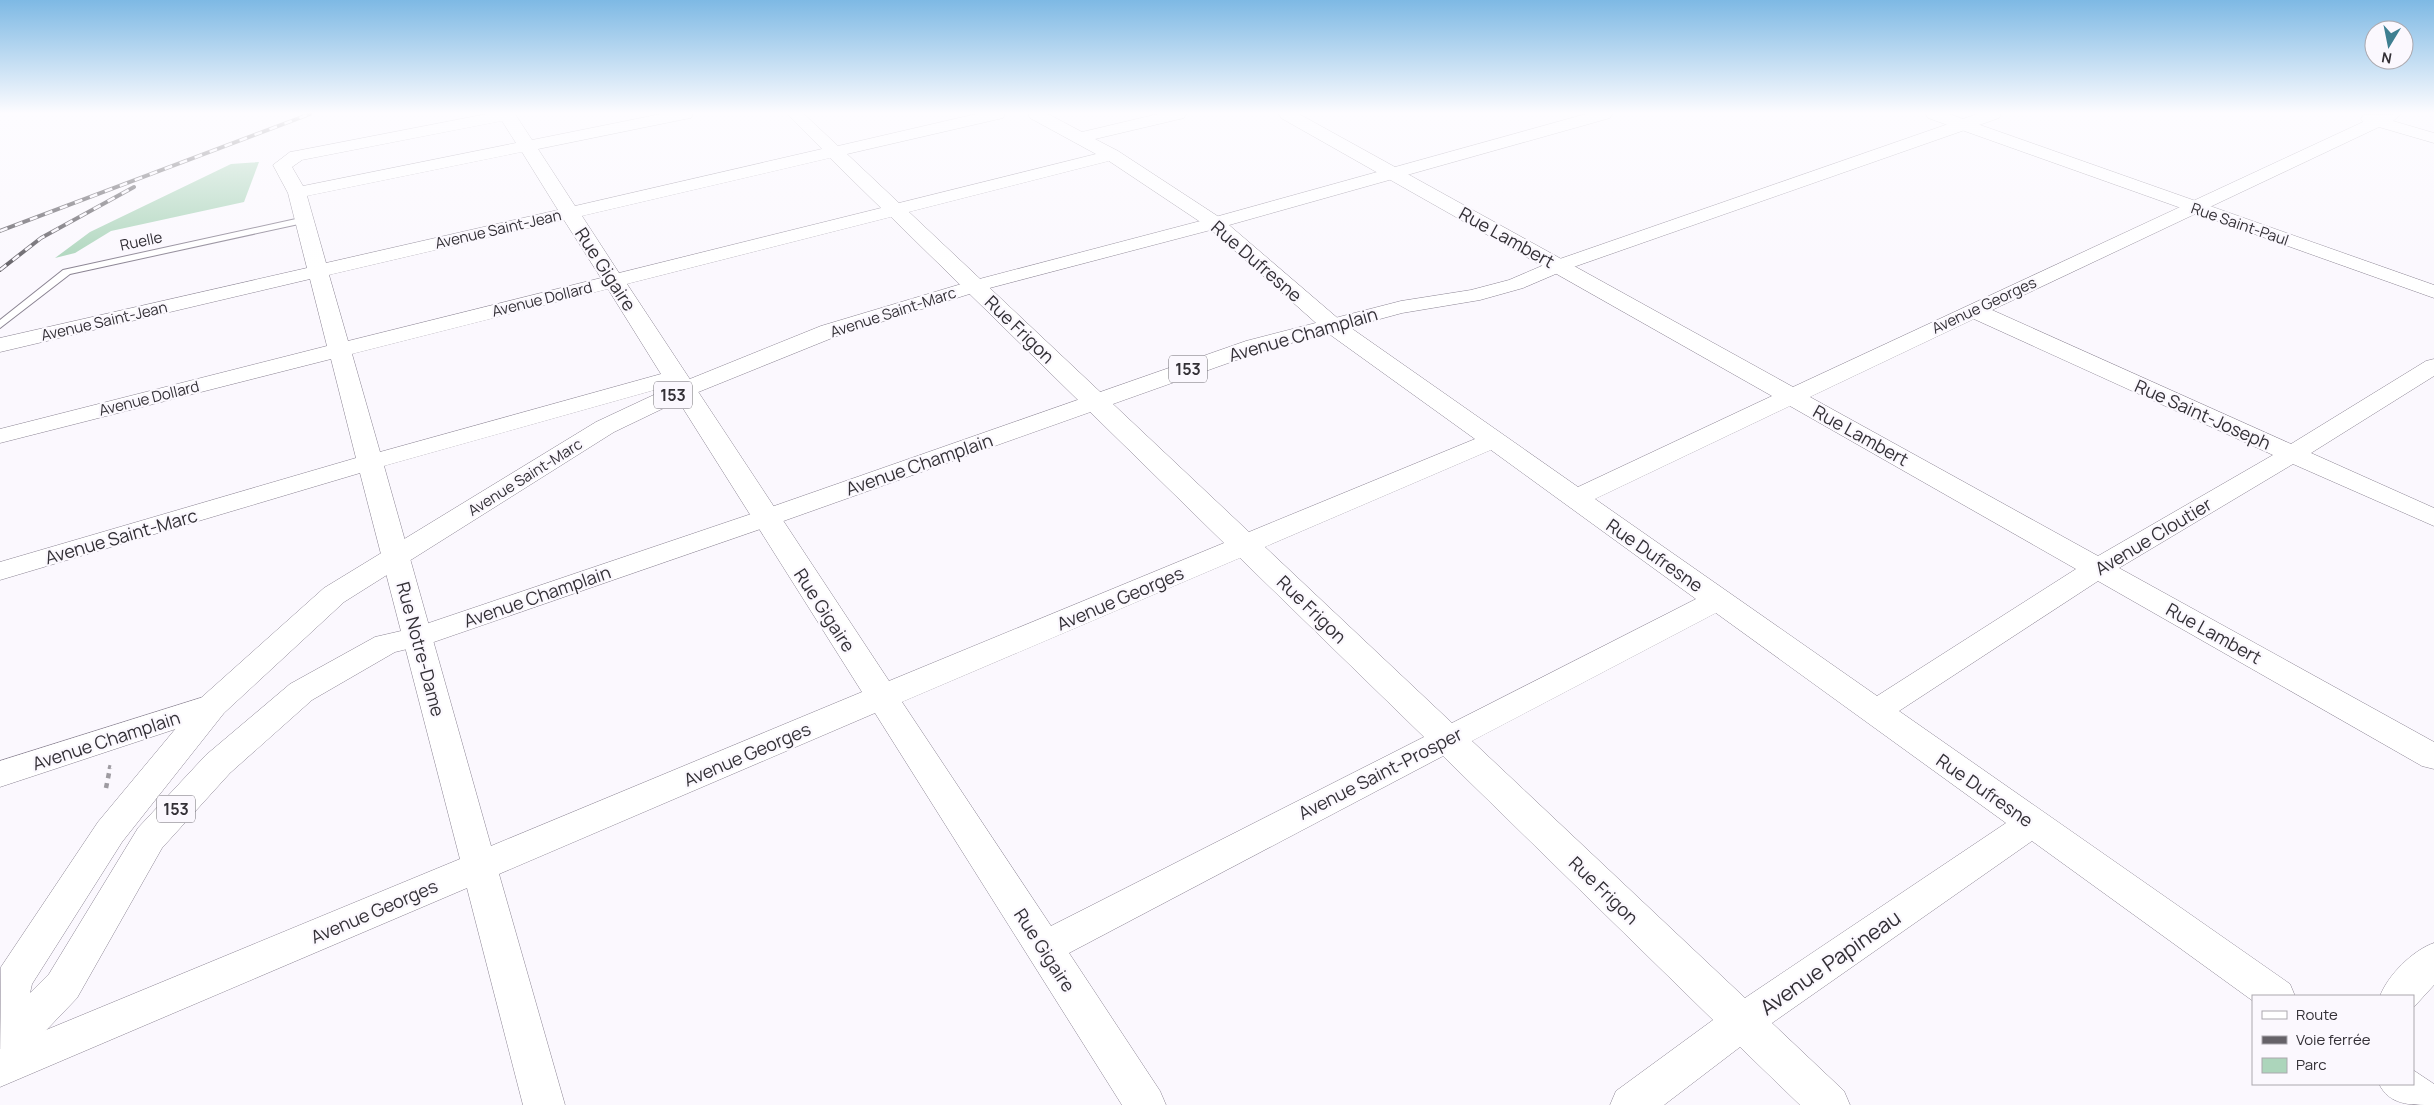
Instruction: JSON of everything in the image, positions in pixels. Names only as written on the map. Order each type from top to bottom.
[{"type":"street","name":"Rue Notre-Dame","points":[[282,166],[297,193],[305,220],[544,1105]]},
{"type":"street","points":[[297,193],[431,166]]},
{"type":"street","name":"Rue Gigaire","points":[[539,166],[1145,1105]]},
{"type":"street","name":"Avenue Saint-Jean","points":[[0,345],[775,166]]},
{"type":"street","name":"Rue Frigon","points":[[849,166],[1829,1105]]},
{"type":"street","name":"Avenue Dollard","points":[[0,436],[1071,166]]},
{"type":"street","name":"Rue Dufresne","points":[[1128,166],[1215,223],[1333,326],[2275,995]]},
{"type":"street","name":"Rue Lambert","points":[[1380,166],[2434,757]]},
{"type":"street","name":"Avenue Saint-Marc","points":[[0,572],[370,462],[679,383],[829,331],[975,286],[1424,166]]},
{"type":"street","name":"Avenue Champlain","points":[[418,637],[766,518],[1254,346],[1401,307],[1473,296],[1516,284],[1558,266],[1845,166]]},
{"type":"street","name":"Rue Saint-Paul","points":[[2078,166],[2434,292]]},
{"type":"street","name":"Avenue Georges","points":[[1575,498],[2285,166]]},
{"type":"street","name":"Rue Saint-Joseph","points":[[1973,310],[2434,518]]},
{"type":"street","name":"Avenue Cloutier","points":[[1876,712],[2098,568],[2292,454],[2434,366]]},
{"type":"street","name":"Avenue Saint-Marc","points":[[396,558],[679,383]]},
{"type":"street","name":"Avenue Georges","points":[[0,1068],[1494,440]]},
{"type":"street","name":"153","points":[[0,1044],[14,980],[110,832],[213,705],[334,595],[396,558]]},
{"type":"street","name":"Avenue Saint-Prosper","points":[[1044,948],[1718,600]]},
{"type":"street","name":"153","points":[[0,1051],[63,986],[150,838],[218,764],[301,692],[386,644],[418,637]]},
{"type":"street","name":"Avenue Champlain","points":[[0,774],[213,705]]},
{"type":"street","name":"Avenue Papineau","points":[[1631,1105],[1742,1022],[2032,823]]},
{"type":"street","points":[[2400,995],[2434,959]]},
{"type":"street","points":[[2400,1085],[2429,1105]]},
{"type":"lane","name":"Ruelle","points":[[0,325],[67,272],[305,220]]},
{"type":"green space","points":[[228,166],[258,166],[244,202],[111,231],[75,253],[55,258],[90,232]]},
{"type":"railway","points":[[0,231],[173,166]]},
{"type":"railway","points":[[0,270],[41,238],[134,187]]}]
